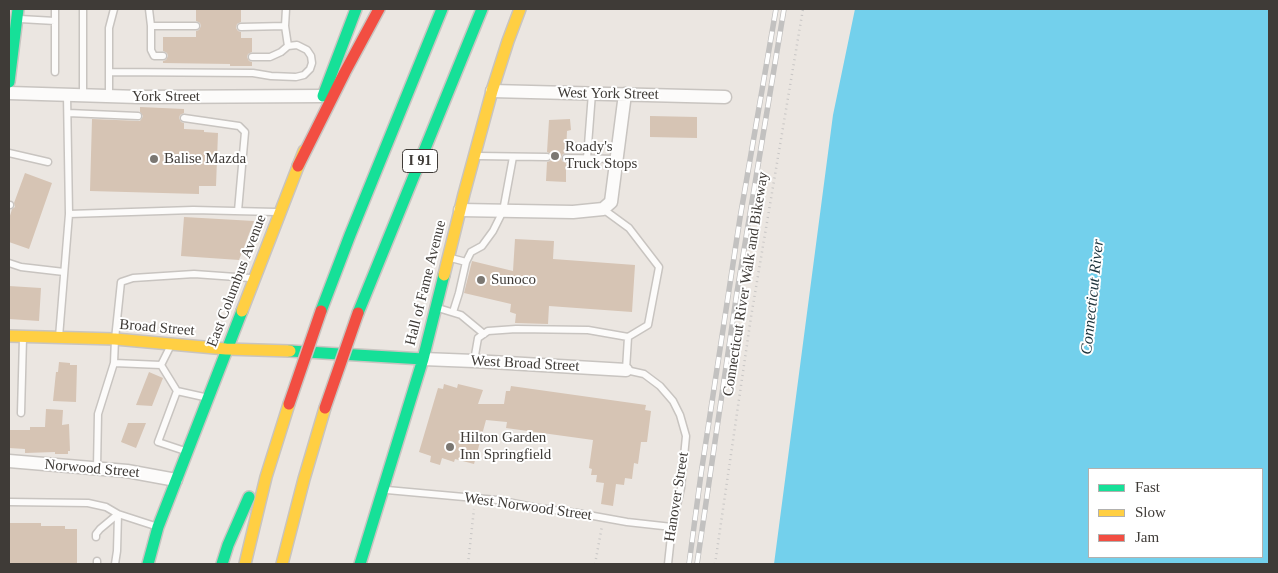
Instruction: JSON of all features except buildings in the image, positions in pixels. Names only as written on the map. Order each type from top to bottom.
[{"type":"main road","name":"East Columbus Avenue","points":[[148,564],[158,527],[298,166],[355,9]]},
{"type":"main road","points":[[298,166],[379,9]]},
{"type":"main road","name":"I 91","points":[[245,564],[282,422],[321,311],[350,234],[442,9]]},
{"type":"main road","name":"I 91","points":[[282,564],[304,478],[325,408],[358,313],[482,9]]},
{"type":"main road","name":"Hall of Fame Avenue","points":[[360,564],[423,359],[492,91],[520,9]]},
{"type":"main road","points":[[9,82],[17,14]]},
{"type":"main road","name":"Broad Street","points":[[9,336],[114,339],[226,349],[423,359]]},
{"type":"main road","points":[[222,564],[239,519],[282,422]]},
{"type":"street","name":"West York Street","points":[[492,91],[725,97]]},
{"type":"street","name":"York Street","points":[[9,93],[139,97],[324,96]]},
{"type":"street","points":[[460,210],[573,212],[603,209],[611,202],[625,94]]},
{"type":"street","name":"West Broad Street","points":[[423,359],[626,370]]},
{"type":"street","name":"Norwood Street","points":[[9,462],[126,471],[176,480]]},
{"type":"lane","points":[[55,9],[55,72]]},
{"type":"lane","points":[[83,9],[83,95]]},
{"type":"lane","points":[[109,96],[109,28],[114,9]]},
{"type":"lane","points":[[149,9],[151,26],[150,50],[154,56],[163,56]]},
{"type":"lane","points":[[286,9],[285,26],[288,46]]},
{"type":"lane","points":[[17,14],[55,21]]},
{"type":"lane","points":[[151,26],[196,26]]},
{"type":"lane","points":[[241,27],[285,26]]},
{"type":"lane","points":[[109,72],[253,73],[296,77],[304,75],[310,69],[312,63],[311,56],[307,50],[297,45],[288,46],[270,57],[252,57]]},
{"type":"lane","points":[[587,158],[592,93]]},
{"type":"lane","points":[[59,338],[69,214],[68,95]]},
{"type":"lane","points":[[68,113],[138,116]]},
{"type":"lane","points":[[184,118],[239,126],[245,132],[238,211]]},
{"type":"lane","points":[[9,153],[48,162]]},
{"type":"lane","points":[[474,156],[547,157]]},
{"type":"lane","points":[[453,312],[470,252],[482,246],[493,231],[503,211],[513,156]]},
{"type":"lane","points":[[566,158],[617,159]]},
{"type":"lane","points":[[474,361],[478,338],[488,331],[516,329],[588,330],[628,337],[648,325],[659,267],[629,228],[603,209]]},
{"type":"lane","points":[[69,214],[193,210],[279,212]]},
{"type":"lane","points":[[448,257],[466,262]]},
{"type":"lane","points":[[9,263],[21,267],[64,272]]},
{"type":"lane","points":[[97,468],[98,414],[114,362],[114,339],[121,282],[133,278],[194,274],[254,278]]},
{"type":"lane","points":[[436,308],[461,315],[484,334]]},
{"type":"lane","points":[[22,413],[23,337]]},
{"type":"lane","points":[[626,370],[628,337]]},
{"type":"lane","points":[[161,365],[171,344]]},
{"type":"lane","points":[[114,362],[161,365]]},
{"type":"lane","points":[[161,365],[177,391],[207,398]]},
{"type":"lane","name":"Hanover Street","points":[[626,370],[644,374],[660,386],[673,401],[680,415],[686,436],[681,488],[672,527],[668,564]]},
{"type":"lane","points":[[177,391],[158,442],[187,451]]},
{"type":"lane","name":"West Norwood Street","points":[[383,490],[497,500],[627,522],[672,527]]},
{"type":"lane","points":[[9,502],[88,503],[106,507],[118,514],[158,527]]},
{"type":"lane","points":[[96,537],[96,534],[118,514]]},
{"type":"lane","points":[[115,564],[118,514]]},
{"type":"path","name":"Connecticut River Walk and Bikeway","points":[[715,564],[751,316],[803,9]]},
{"type":"path","points":[[468,564],[476,498]]},
{"type":"path","points":[[595,564],[603,518]]},
{"type":"water","name":"Connecticut River","points":[[855,9],[1269,9],[1269,564],[774,564],[833,115]]},
{"type":"railway","points":[[689,564],[740,218],[776,9]]},
{"type":"railway","points":[[697,564],[737,292],[784,9]]},
{"type":"traffic: fast","points":[[9,82],[18,9]]},
{"type":"traffic: fast","points":[[323,96],[356,9]]},
{"type":"traffic: fast","points":[[321,311],[442,9]]},
{"type":"traffic: fast","points":[[358,313],[482,9]]},
{"type":"traffic: fast","points":[[360,564],[423,359],[444,275]]},
{"type":"traffic: fast","points":[[148,564],[158,527],[242,311]]},
{"type":"traffic: fast","points":[[290,351],[423,359]]},
{"type":"traffic: fast","points":[[222,564],[228,545],[249,497]]},
{"type":"traffic: slow","points":[[444,275],[492,91],[520,9]]},
{"type":"traffic: slow","points":[[242,311],[304,151]]},
{"type":"traffic: slow","points":[[9,336],[115,339],[226,349],[290,351]]},
{"type":"traffic: slow","points":[[245,564],[266,477],[289,404]]},
{"type":"traffic: slow","points":[[282,564],[325,408]]},
{"type":"traffic: jam","points":[[298,166],[379,9]]},
{"type":"traffic: jam","points":[[289,404],[321,311]]},
{"type":"traffic: jam","points":[[325,408],[358,313]]},
{"type":"place","name":"Roady's Truck Stops","points":[[555,156]]},
{"type":"place","name":"Balise Mazda","points":[[154,159]]},
{"type":"place","name":"Sunoco","points":[[481,280]]},
{"type":"place","name":"Hilton Garden Inn Springfield","points":[[450,447]]}]
